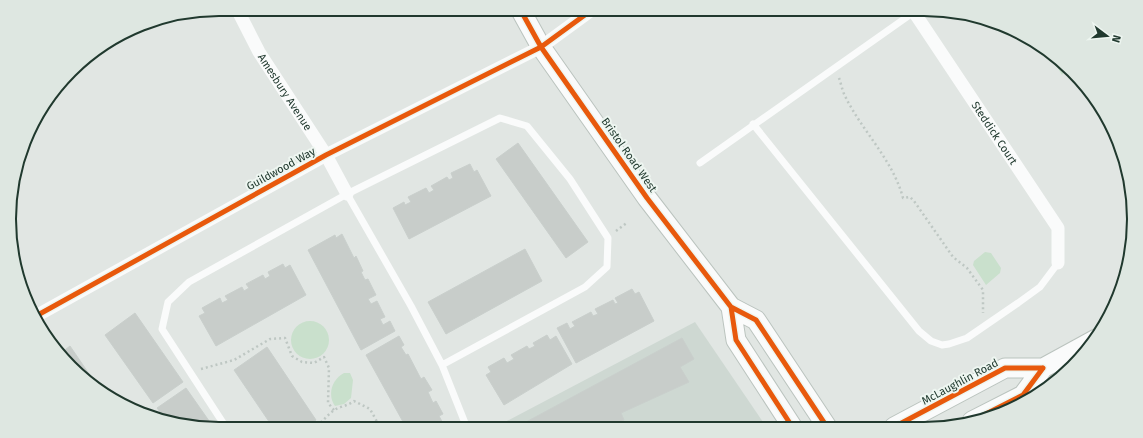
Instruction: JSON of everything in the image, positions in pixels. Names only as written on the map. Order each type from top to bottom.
[{"type":"street","name":"Amesbury Avenue","points":[[241,16],[259,52],[326,155],[347,194]]},
{"type":"street","name":"Bristol Road West","points":[[524,16],[541,48],[647,198],[731,307],[756,320],[822,422]]},
{"type":"street","name":"Guildwood Way","points":[[40,314],[326,155],[541,48],[584,16]]},
{"type":"street","name":"Steddick Court","points":[[917,16],[1058,228],[1058,263]]},
{"type":"street","name":"Bristol Road West","points":[[731,307],[736,340],[789,422]]},
{"type":"street","name":"McLaughlin Road","points":[[1000,408],[1023,395],[1043,368],[1082,347]]},
{"type":"street","name":"McLaughlin Road","points":[[903,422],[1005,368],[1043,368]]},
{"type":"lane","points":[[700,163],[753,124],[836,68],[905,16]]},
{"type":"lane","points":[[222,422],[162,329],[168,302],[190,282],[347,194],[500,118],[527,126],[570,179],[608,238],[607,268],[585,287],[442,365]]},
{"type":"lane","points":[[753,124],[919,331],[926,338],[937,344],[949,344],[967,338],[1040,286],[1058,263]]},
{"type":"lane","points":[[347,194],[411,306],[442,365],[465,422]]},
{"type":"path","points":[[836,68],[844,95],[895,174],[903,198],[910,197],[914,201],[953,257],[967,268],[983,290],[984,326]]},
{"type":"path","points":[[190,372],[234,360],[270,339],[285,338],[292,356],[302,362],[314,363],[324,357],[329,368],[328,403],[334,410]]},
{"type":"path","points":[[323,422],[334,410],[348,406],[354,401],[370,409],[377,422]]},
{"type":"shaded area","points":[[695,322],[763,422],[505,422]]},
{"type":"green space","points":[[1055,64],[1064,72],[1062,75]]},
{"type":"green space","points":[[985,252],[991,253],[1001,268],[1000,273],[986,285],[973,265],[974,261]]},
{"type":"green space","points":[[310,321],[323,327],[329,340],[323,353],[310,359],[297,353],[291,340],[297,327]]},
{"type":"green space","points":[[344,373],[350,373],[353,380],[351,398],[344,404],[335,406],[331,397],[332,388],[336,379]]},
{"type":"building","points":[[518,143],[588,242],[566,258],[496,159]]},
{"type":"building","points":[[470,164],[474,172],[477,170],[491,196],[409,239],[393,208],[404,202],[405,205],[411,202],[408,197],[426,188],[429,193],[434,190],[431,186],[447,177],[449,180],[453,178],[451,173]]},
{"type":"building","points":[[342,234],[354,258],[356,256],[363,271],[361,272],[365,280],[368,279],[376,295],[368,299],[371,304],[377,301],[385,317],[380,319],[383,325],[390,321],[395,331],[361,350],[308,250],[335,235],[336,238]]},
{"type":"building","points":[[525,249],[542,281],[446,334],[428,302]]},
{"type":"building","points":[[283,264],[285,268],[290,265],[306,295],[216,346],[199,316],[205,313],[202,308],[220,298],[222,303],[228,300],[225,296],[242,287],[244,291],[249,288],[246,284],[263,275],[265,279],[270,276],[268,272]]},
{"type":"building","points":[[632,289],[635,294],[639,292],[654,321],[576,363],[557,328],[567,323],[570,329],[575,326],[572,322],[591,312],[593,316],[598,314],[595,309],[613,300],[615,304],[618,303],[615,298]]},
{"type":"building","points":[[135,313],[183,382],[153,403],[105,335]]},
{"type":"building","points":[[547,335],[550,340],[556,336],[572,364],[504,405],[486,375],[491,372],[488,367],[504,358],[507,363],[514,359],[511,355],[527,346],[529,349],[535,346],[533,343]]},
{"type":"building","points":[[399,336],[404,345],[401,347],[406,355],[408,354],[421,379],[424,377],[432,390],[428,392],[433,403],[436,401],[443,414],[439,416],[442,422],[403,422],[366,355]]},
{"type":"building","points":[[682,338],[694,359],[680,367],[689,382],[621,413],[624,420],[620,422],[526,422]]},
{"type":"building","points":[[70,346],[91,377],[75,363],[64,351]]},
{"type":"building","points":[[267,347],[316,420],[313,422],[269,422],[234,370]]},
{"type":"building","points":[[186,388],[210,422],[166,415],[161,413],[157,408]]},
{"type":"cycle path","points":[[524,16],[541,47],[647,198],[731,307],[756,320],[824,422]]},
{"type":"cycle path","points":[[40,314],[326,155],[541,47],[583,16]]},
{"type":"cycle path","points":[[731,307],[736,340],[789,422]]},
{"type":"cycle path","points":[[903,422],[1005,368],[1043,368]]},
{"type":"cycle path","points":[[996,409],[1023,395],[1043,368]]}]
